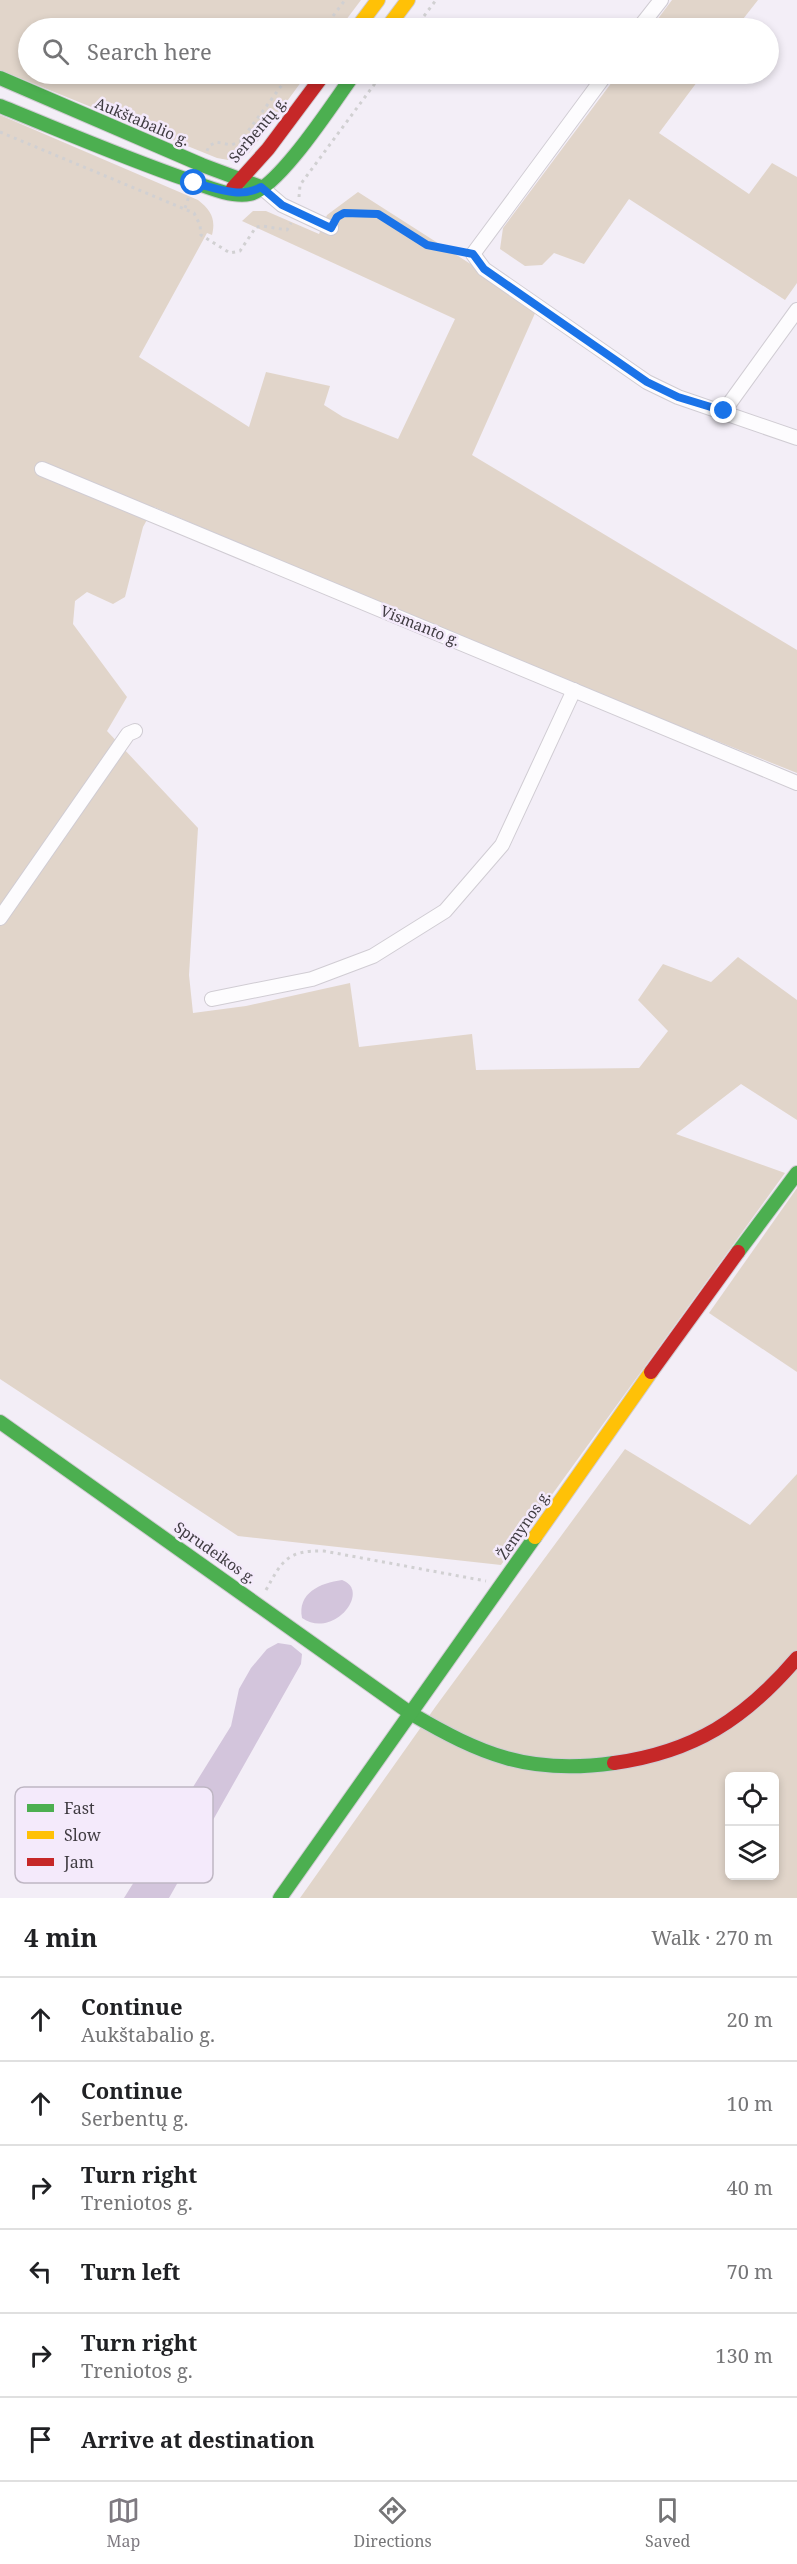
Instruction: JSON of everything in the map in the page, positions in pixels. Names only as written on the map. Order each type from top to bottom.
[{"type":"street","points":[[364,18],[378,0]]},
{"type":"street","points":[[394,18],[408,0]]},
{"type":"street","points":[[646,18],[660,0]]},
{"type":"street","name":"Aukštabalio g.","points":[[0,78],[202,165],[261,187]]},
{"type":"street","name":"Serbentų g.","points":[[231,192],[239,179],[268,149],[317,84]]},
{"type":"street","points":[[0,105],[194,183],[250,194],[290,162],[347,84]]},
{"type":"street","points":[[599,84],[473,254],[484,269],[647,382],[678,397],[797,438]]},
{"type":"street","points":[[261,187],[282,205],[331,228]]},
{"type":"street","points":[[724,411],[797,310]]},
{"type":"street","name":"Vismanto g.","points":[[42,469],[797,783]]},
{"type":"street","points":[[212,999],[312,980],[373,956],[445,911],[502,845],[574,690]]},
{"type":"street","points":[[0,918],[128,734],[135,731]]},
{"type":"street","name":"Žemynos g.","points":[[280,1898],[676,1337],[797,1173]]},
{"type":"street","name":"Sprudeikos g.","points":[[0,1422],[410,1713],[465,1745],[506,1760],[561,1767],[624,1763],[685,1746],[739,1716],[781,1678],[797,1658]]},
{"type":"path","points":[[332,18],[345,0]]},
{"type":"path","points":[[422,18],[436,0]]},
{"type":"path","points":[[258,117],[283,84]]},
{"type":"path","points":[[0,132],[185,208]]},
{"type":"path","points":[[331,228],[337,217],[344,213],[378,214],[427,245],[473,254]]},
{"type":"path","points":[[258,1604],[281,1563],[292,1554],[306,1550],[324,1551],[502,1585]]},
{"type":"shaded area","points":[[0,0],[361,0],[348,18],[18,18],[18,77],[0,70]]},
{"type":"shaded area","points":[[672,0],[758,0],[744,18],[658,18]]},
{"type":"shaded area","points":[[35,84],[300,84],[249,153],[228,160],[217,158]]},
{"type":"shaded area","points":[[611,84],[696,84],[659,133],[749,194],[772,163],[797,177],[797,283],[785,300],[629,199],[584,264],[554,253],[542,265],[525,266],[500,249],[503,228]]},
{"type":"shaded area","points":[[0,115],[198,200],[206,207],[213,220],[212,235],[207,233],[139,357],[249,427],[266,372],[330,386],[324,405],[343,417],[398,439],[455,319],[242,221],[253,211],[266,211],[319,234],[327,215],[358,192],[480,270],[536,311],[472,455],[797,650],[797,773],[488,650],[154,507],[143,527],[125,597],[113,604],[87,592],[75,601],[73,624],[127,697],[107,731],[198,828],[189,975],[193,1013],[246,1006],[350,983],[359,1047],[472,1034],[476,1070],[639,1068],[668,1031],[638,1000],[663,964],[711,982],[738,957],[797,1000],[797,1120],[741,1084],[676,1134],[785,1173],[501,1565],[238,1536],[0,1379]]},
{"type":"shaded area","points":[[797,1188],[797,1372],[709,1313]]},
{"type":"shaded area","points":[[625,1449],[750,1525],[797,1474],[797,1898],[300,1898],[436,1706]]},
{"type":"shaded area","points":[[342,1580],[350,1586],[353,1594],[351,1603],[345,1611],[336,1619],[326,1623],[314,1623],[302,1618],[303,1602],[312,1591]]},
{"type":"shaded area","points":[[278,1643],[291,1645],[302,1654],[301,1664],[213,1820],[213,1787],[193,1787],[231,1726],[239,1689],[251,1668],[267,1649]]},
{"type":"shaded area","points":[[133,1883],[177,1883],[169,1898],[124,1898]]},
{"type":"traffic: fast","points":[[0,78],[202,165],[261,187]]},
{"type":"traffic: fast","points":[[0,106],[164,172],[218,191],[243,195],[262,188],[291,160],[347,84]]},
{"type":"traffic: fast","points":[[738,1252],[797,1173]]},
{"type":"traffic: fast","points":[[0,1422],[410,1713],[436,1728],[484,1750],[531,1764],[584,1766],[614,1763]]},
{"type":"traffic: fast","points":[[280,1898],[535,1537]]},
{"type":"traffic: slow","points":[[364,18],[378,0]]},
{"type":"traffic: slow","points":[[394,18],[408,0]]},
{"type":"traffic: slow","points":[[535,1537],[651,1372]]},
{"type":"traffic: jam","points":[[233,188],[268,149],[317,84]]},
{"type":"traffic: jam","points":[[651,1372],[738,1252]]},
{"type":"traffic: jam","points":[[614,1763],[669,1751],[716,1729],[758,1699],[797,1658]]},
{"type":"route","points":[[194,183],[250,194],[261,187],[282,205],[331,228],[337,217],[344,213],[378,214],[427,245],[473,254],[484,269],[647,382],[678,397],[724,411]]}]
